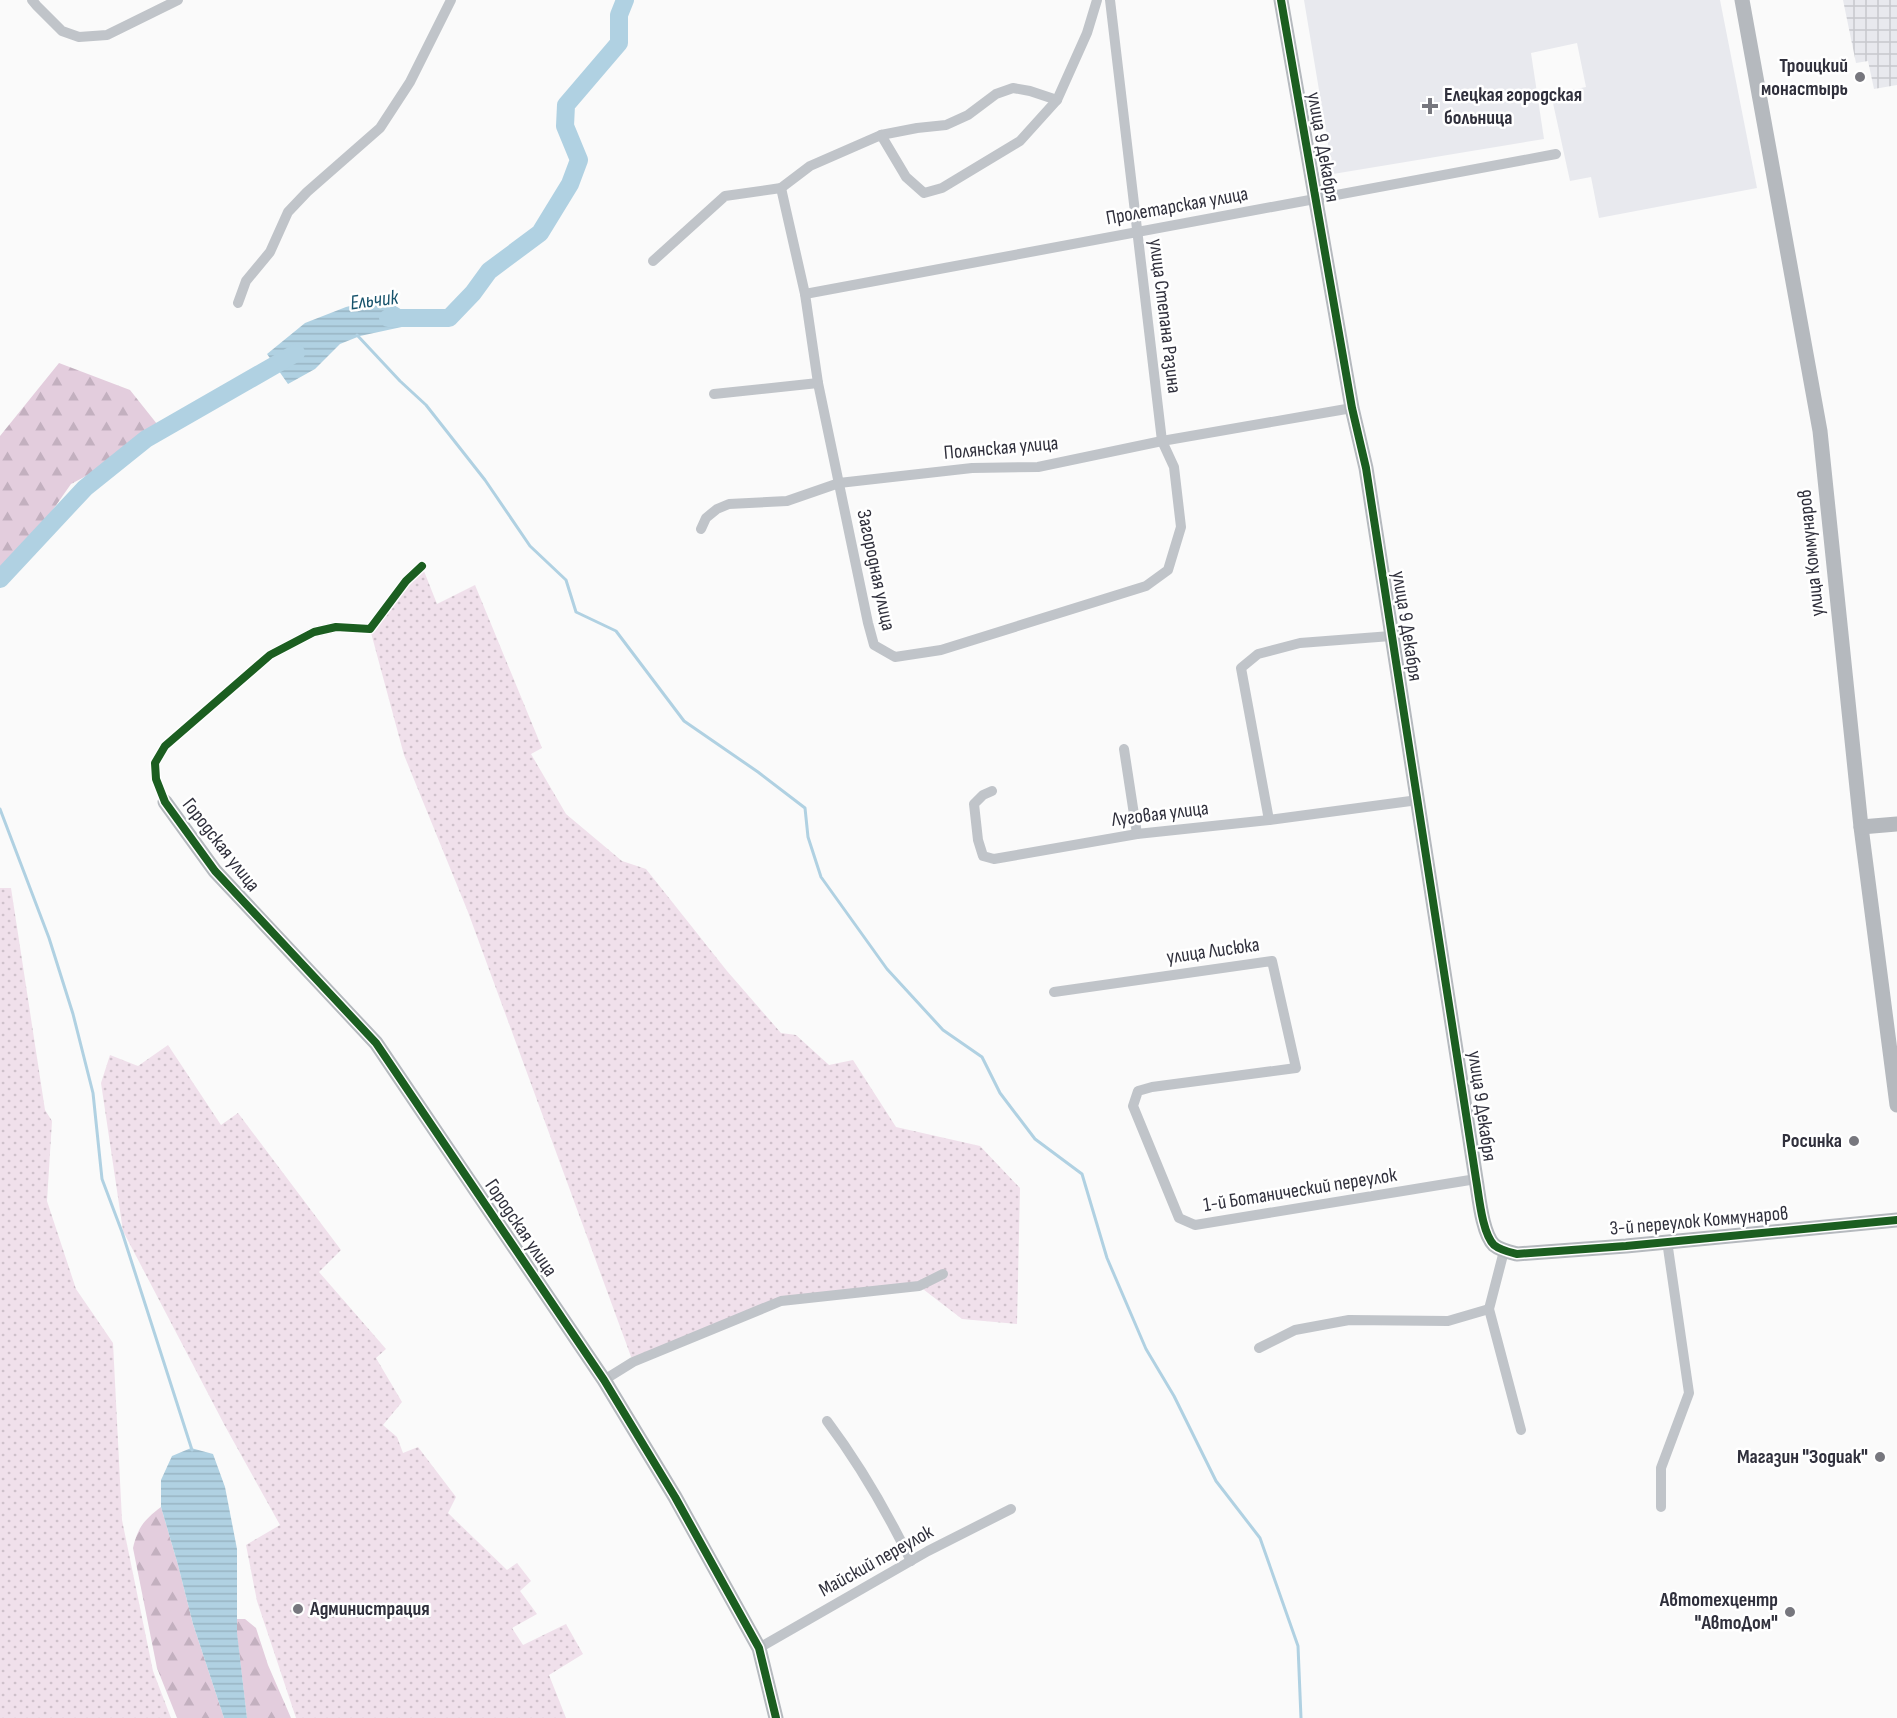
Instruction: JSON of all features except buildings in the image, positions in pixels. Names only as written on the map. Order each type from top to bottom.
[{"type":"street","points":[[32,0],[62,31],[78,37],[107,35],[178,0]]},
{"type":"street","points":[[238,303],[246,281],[270,252],[288,212],[307,192],[380,128],[410,82],[451,0]]},
{"type":"street","points":[[881,135],[906,177],[924,192],[942,188],[1020,141],[1057,100],[1088,33],[1097,0]]},
{"type":"street","name":"улица Степана Разина","points":[[1110,0],[1162,441],[1174,467],[1181,527]]},
{"type":"street","name":"улица 9 Декабря","points":[[1281,0],[1352,408],[1366,468],[1476,1179],[1487,1234],[1494,1245],[1504,1251]]},
{"type":"street","name":"улица Коммунаров","points":[[1742,0],[1820,432],[1861,826],[1897,1105]]},
{"type":"street","points":[[653,261],[724,196],[781,188],[810,166],[881,135],[946,125],[968,115],[996,94],[1013,88],[1057,100]]},
{"type":"street","name":"Пролетарская улица","points":[[805,294],[1556,154]]},
{"type":"street","name":"Загородная улица","points":[[781,188],[805,294],[818,383],[874,645],[895,657],[941,650],[1146,586],[1168,570],[1181,527]]},
{"type":"street","points":[[714,394],[818,383]]},
{"type":"street","name":"Полянская улица","points":[[701,529],[706,518],[717,509],[729,504],[787,501],[839,483],[972,468],[1038,467],[1162,441],[1352,408]]},
{"type":"street","points":[[165,802],[156,779],[155,763],[165,746],[270,655],[314,632],[336,627],[370,629],[406,581],[422,566]]},
{"type":"street","points":[[1269,820],[1241,668],[1258,654],[1300,643],[1391,636]]},
{"type":"street","points":[[1124,749],[1137,834]]},
{"type":"street","name":"Луговая улица","points":[[992,791],[983,795],[974,804],[978,840],[983,856],[994,860],[1137,834],[1269,820],[1418,800]]},
{"type":"street","name":"Городская улица","points":[[165,802],[215,871],[376,1043],[604,1380],[675,1497],[759,1648],[776,1718]]},
{"type":"street","points":[[1861,826],[1897,824]]},
{"type":"street","name":"улица Лисюка","points":[[1054,992],[1272,961],[1296,1068],[1138,1091],[1133,1106]]},
{"type":"street","name":"1-й Ботанический переулок","points":[[1133,1106],[1179,1218],[1195,1225],[1476,1179]]},
{"type":"street","name":"3-й переулок Коммунаров","points":[[1504,1251],[1517,1254],[1897,1220]]},
{"type":"street","points":[[1661,1507],[1661,1468],[1689,1393],[1667,1241]]},
{"type":"street","points":[[1504,1251],[1489,1309],[1521,1430]]},
{"type":"street","points":[[604,1380],[633,1362],[781,1301],[920,1286],[943,1274]]},
{"type":"street","points":[[1259,1348],[1295,1330],[1349,1320],[1448,1321],[1489,1309]]},
{"type":"street","points":[[827,1421],[854,1456],[911,1561]]},
{"type":"street","name":"Майский переулок","points":[[759,1648],[911,1561],[1011,1509]]},
{"type":"shaded area","name":"Елецкая городская больница","points":[[1304,0],[1720,0],[1757,188],[1599,218],[1591,177],[1570,181],[1551,94],[1586,87],[1577,43],[1531,53],[1544,139],[1333,174]]},
{"type":"shaded area","points":[[1843,0],[1897,0],[1897,85],[1874,89],[1868,61],[1856,63]]},
{"type":"shaded area","points":[[422,566],[437,604],[475,585],[542,748],[531,754],[566,814],[622,861],[646,869],[727,971],[781,1033],[796,1035],[829,1065],[853,1060],[896,1127],[980,1146],[1020,1188],[1017,1324],[962,1319],[919,1286],[794,1299],[633,1362],[468,912],[404,755],[370,629]]},
{"type":"shaded area","points":[[0,888],[11,888],[45,1110],[52,1121],[47,1201],[76,1289],[113,1343],[122,1520],[153,1671],[171,1718],[0,1718]]},
{"type":"shaded area","points":[[168,1045],[221,1125],[238,1113],[341,1250],[319,1272],[386,1349],[376,1358],[402,1402],[383,1425],[397,1437],[403,1453],[418,1447],[456,1497],[448,1513],[507,1570],[517,1563],[531,1581],[520,1591],[537,1614],[512,1628],[523,1645],[566,1624],[583,1654],[549,1675],[566,1718],[296,1718],[257,1601],[246,1545],[280,1525],[225,1426],[123,1231],[101,1083],[110,1055],[138,1066]]},
{"type":"green space","points":[[59,363],[130,390],[165,434],[71,484],[0,585],[0,436]]},
{"type":"green space","points":[[161,1507],[193,1624],[224,1718],[177,1718],[157,1668],[133,1548],[143,1524]]},
{"type":"green space","points":[[235,1619],[245,1619],[256,1628],[268,1665],[291,1718],[247,1718]]},
{"type":"water","points":[[382,298],[411,317],[411,325],[360,336],[340,344],[315,369],[288,384],[267,354],[305,323],[346,307]]},
{"type":"water","points":[[191,1448],[213,1454],[225,1487],[237,1549],[237,1633],[247,1718],[224,1718],[193,1624],[161,1507],[161,1480],[172,1456]]},
{"type":"waterway","name":"Ельчик","points":[[388,318],[449,318],[473,293],[489,271],[540,233],[570,184],[579,160],[565,126],[566,105],[619,43],[619,15],[625,0]]},
{"type":"waterway","points":[[357,335],[426,405],[485,480],[530,546],[566,580],[576,612],[616,631],[684,721],[805,808],[808,837],[821,877],[887,969],[943,1030],[982,1057],[1000,1093],[1035,1139],[1082,1174],[1107,1258],[1146,1349],[1174,1396],[1216,1481],[1260,1538],[1298,1646],[1301,1718]]},
{"type":"waterway","name":"Ельчик","points":[[0,579],[85,488],[146,439],[296,353]]},
{"type":"waterway","points":[[0,809],[49,938],[73,1014],[93,1093],[102,1179],[122,1232],[192,1450]]},
{"type":"cycle path","points":[[1281,0],[1352,408],[1366,468],[1480,1204],[1490,1239],[1499,1248],[1517,1254],[1897,1220]]},
{"type":"cycle path","points":[[422,566],[406,581],[370,629],[336,627],[314,632],[270,655],[165,746],[155,763],[156,779],[165,802],[215,871],[376,1043],[604,1380],[675,1497],[759,1648],[776,1718]]},
{"type":"place","name":"Троицкий монастырь","points":[[1860,77]]},
{"type":"place","name":"Елецкая городская больница","points":[[1430,106]]},
{"type":"place","name":"Росинка","points":[[1854,1141]]},
{"type":"place","name":"Магазин \"Зодиак\"","points":[[1880,1457]]},
{"type":"place","name":"Администрация","points":[[298,1609]]},
{"type":"place","name":"Автотехцентр \"АвтоДом\"","points":[[1790,1612]]}]
